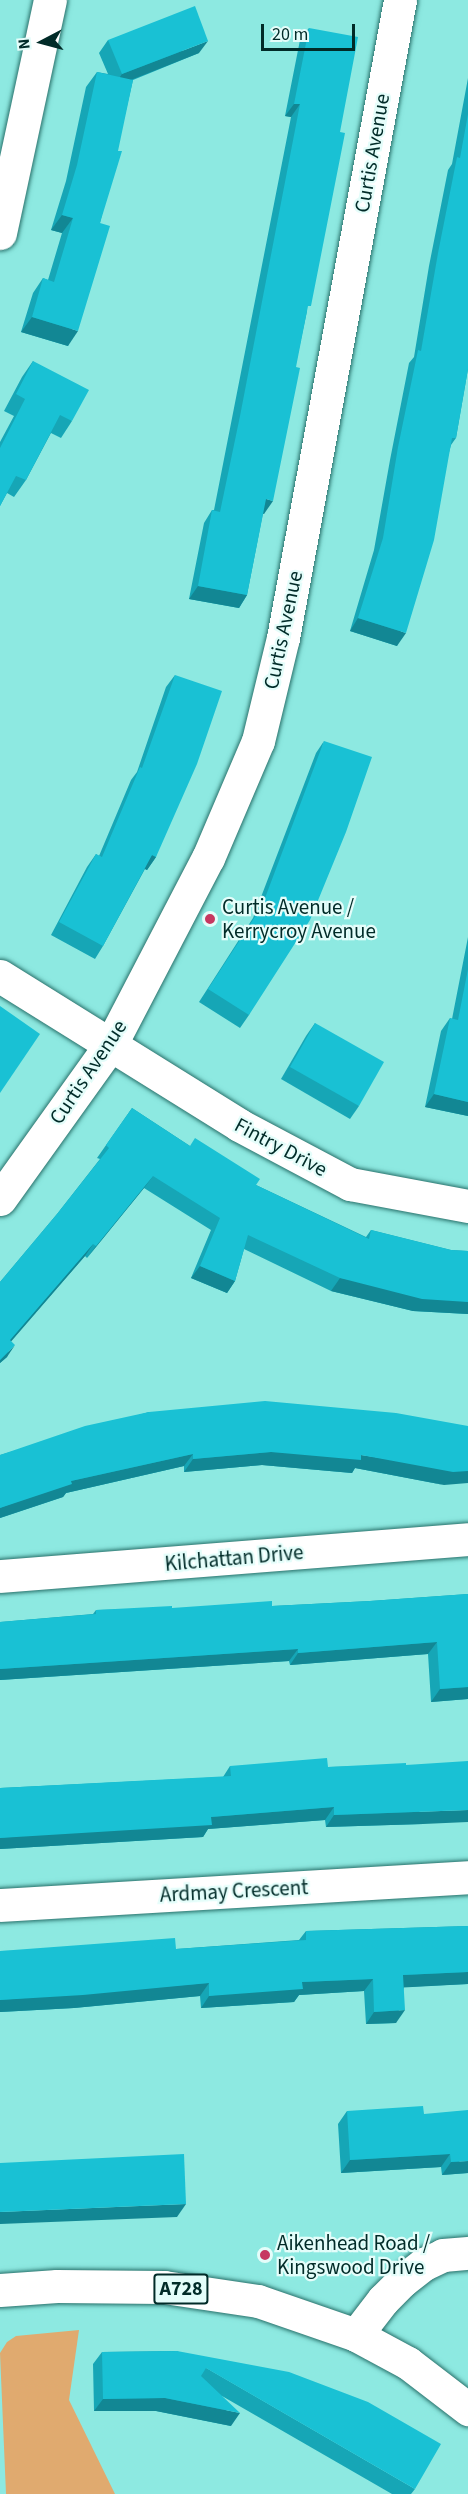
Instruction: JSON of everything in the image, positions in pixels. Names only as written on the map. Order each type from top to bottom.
[{"type":"street","points":[[0,233],[50,0]]},
{"type":"street","name":"Curtis Avenue","points":[[0,1199],[111,1044],[208,858],[258,741],[283,638],[400,0]]},
{"type":"street","name":"Fintry Drive","points":[[0,976],[239,1125],[350,1184],[468,1206]]},
{"type":"street","name":"Kilchattan Drive","points":[[0,1576],[468,1539]]},
{"type":"street","name":"Ardmay Crescent","points":[[0,1905],[468,1877]]},
{"type":"street","points":[[356,2335],[383,2300],[424,2264],[443,2255],[468,2253]]},
{"type":"street","name":"A728","points":[[0,2290],[120,2285],[211,2292],[294,2312],[356,2335],[408,2364],[468,2409]]},
{"type":"shaded area","points":[[79,2330],[69,2400],[115,2494],[6,2494],[0,2353],[7,2342],[16,2336]]},
{"type":"building","points":[[195,6],[208,41],[122,74],[108,40]]},
{"type":"building","points":[[309,28],[358,37],[340,132],[345,133],[311,306],[308,306],[296,367],[300,368],[273,501],[266,499],[247,595],[198,586],[212,510],[220,512],[240,416],[300,104],[294,104]]},
{"type":"building","points":[[97,72],[133,80],[118,151],[122,151],[100,223],[110,226],[78,331],[32,317],[43,278],[54,282],[73,218],[62,215],[77,165]]},
{"type":"building","points":[[468,114],[468,369],[456,438],[452,438],[434,540],[406,633],[358,618],[383,538],[398,447],[418,350],[421,351],[457,157],[460,158]]},
{"type":"building","points":[[33,361],[89,390],[72,421],[60,415],[26,480],[16,476],[0,506],[0,448],[25,399],[16,394]]},
{"type":"building","points":[[175,675],[222,691],[197,764],[156,857],[152,855],[103,946],[59,922],[96,854],[102,857],[140,767],[142,768]]},
{"type":"building","points":[[324,741],[372,757],[346,832],[310,920],[249,1015],[208,989],[262,906]]},
{"type":"building","points":[[468,969],[468,1102],[434,1094],[450,1018],[458,1020]]},
{"type":"building","points":[[0,1006],[40,1034],[0,1093]]},
{"type":"building","points":[[315,1023],[384,1062],[359,1106],[290,1067]]},
{"type":"building","points":[[132,1108],[190,1146],[195,1138],[260,1179],[256,1185],[369,1239],[371,1230],[451,1250],[468,1251],[468,1302],[422,1299],[340,1278],[248,1235],[235,1281],[200,1266],[220,1218],[153,1176],[96,1246],[93,1244],[10,1340],[15,1345],[0,1360],[0,1282],[109,1148],[106,1145]]},
{"type":"building","points":[[265,1401],[396,1413],[468,1426],[468,1471],[453,1472],[361,1455],[361,1460],[271,1452],[193,1459],[193,1454],[71,1481],[72,1484],[0,1508],[0,1455],[85,1426],[149,1412]]},
{"type":"building","points":[[468,1594],[468,1687],[440,1689],[437,1642],[298,1653],[298,1649],[0,1669],[0,1622],[96,1614],[96,1610],[172,1606],[172,1608],[272,1601],[272,1606]]},
{"type":"building","points":[[327,1758],[328,1767],[468,1761],[468,1810],[334,1815],[334,1807],[211,1817],[212,1825],[0,1838],[0,1788],[231,1776],[230,1766]]},
{"type":"building","points":[[468,1926],[468,1972],[403,1975],[405,2010],[374,2012],[373,1979],[302,1982],[303,1989],[209,1996],[209,1983],[0,2000],[0,1951],[175,1938],[176,1949],[306,1940],[306,1931]]},
{"type":"building","points":[[423,2106],[424,2114],[468,2110],[468,2161],[451,2162],[450,2154],[350,2160],[347,2111]]},
{"type":"building","points":[[184,2154],[186,2204],[0,2212],[0,2163]]},
{"type":"building","points":[[177,2351],[289,2372],[368,2402],[441,2444],[415,2489],[206,2368],[201,2376],[240,2413],[165,2398],[103,2399],[102,2352]]},
{"type":"place","name":"Curtis Avenue / Kerrycroy Avenue","points":[[210,919]]},
{"type":"place","name":"Aikenhead Road / Kingswood Drive","points":[[265,2255]]}]
